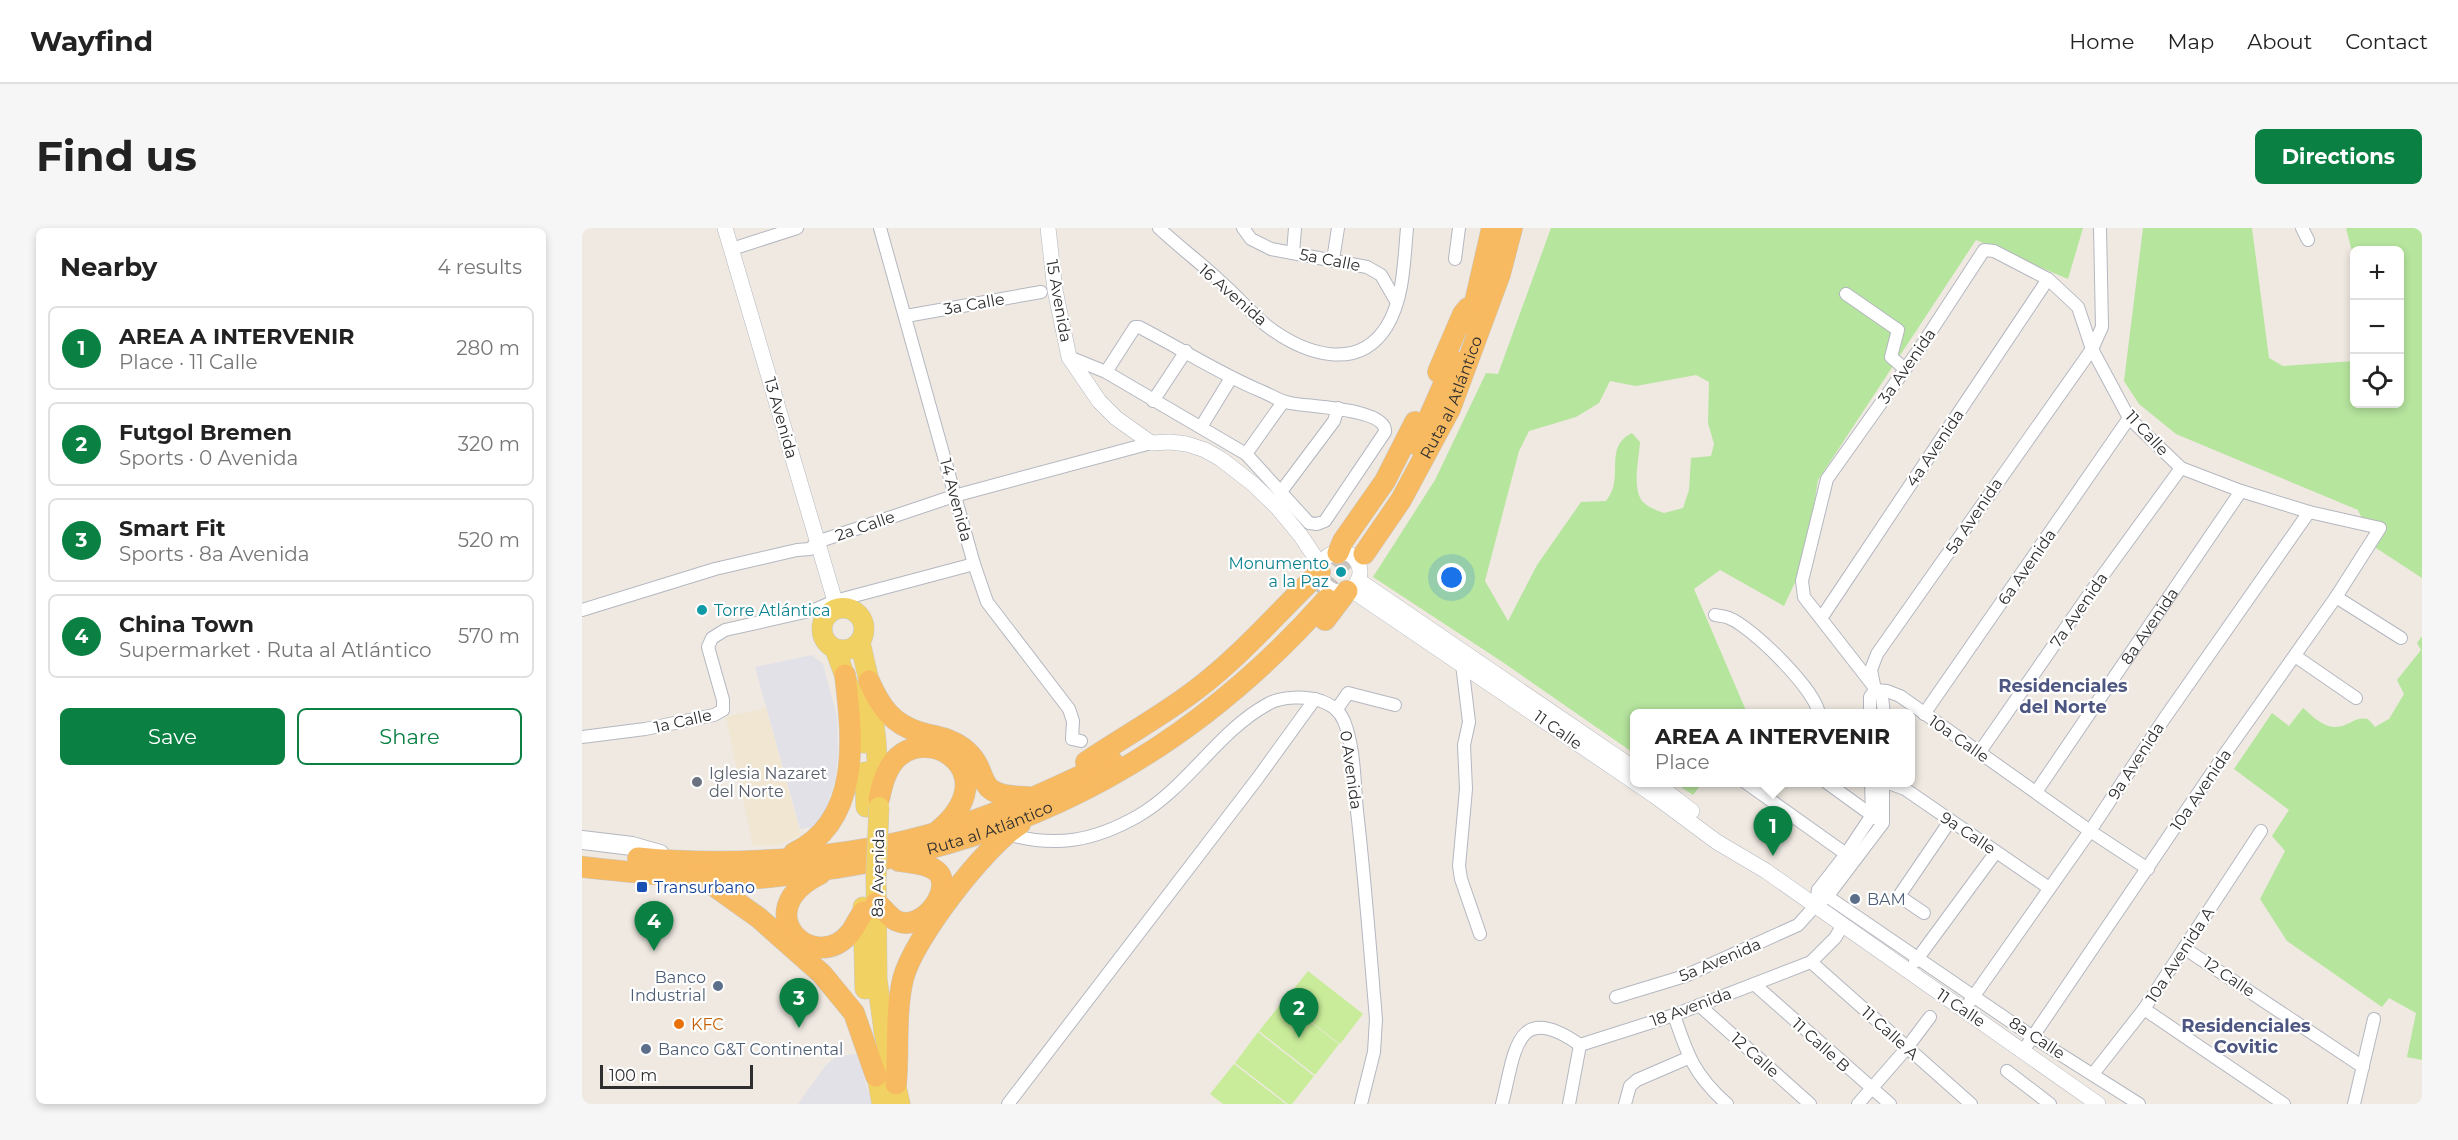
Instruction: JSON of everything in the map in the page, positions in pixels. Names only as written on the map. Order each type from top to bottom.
[{"type":"highway","points":[[1350,567],[1373,563],[1408,511],[1457,420],[1479,366],[1486,342],[1480,310],[1492,228]]},
{"type":"highway","name":"Ruta al Atlántico","points":[[1480,310],[1500,274],[1512,228]]},
{"type":"highway","points":[[1078,795],[1123,780],[1167,756],[1231,709],[1280,666],[1324,621],[1350,567],[1343,540],[1384,481],[1430,390],[1463,314],[1480,310]]},
{"type":"highway","name":"Ruta al Atlántico","points":[[582,853],[686,861],[785,858],[892,844],[1044,799],[1078,795],[1170,740],[1224,700],[1276,653],[1321,582]]},
{"type":"highway","name":"Ruta al Atlántico","points":[[582,867],[703,878],[761,878],[890,860],[976,836],[1114,760],[1196,705],[1286,626],[1321,582]]},
{"type":"highway","points":[[785,858],[812,844],[827,829],[840,807],[846,786],[849,745],[845,675]]},
{"type":"highway","points":[[869,681],[879,704],[896,720],[917,732],[950,739],[971,755],[992,791],[1001,795],[1044,799]]},
{"type":"highway","points":[[874,804],[886,773],[902,754],[914,749],[928,748],[948,753],[960,765],[966,787],[961,806],[952,819],[935,833]]},
{"type":"highway","points":[[891,1088],[900,996],[909,964],[921,940],[973,870],[1044,799]]},
{"type":"highway","points":[[830,868],[808,879],[792,894],[787,904],[787,917],[793,934],[801,942],[810,946],[830,946],[850,932],[869,907],[897,921],[916,922],[933,908],[941,892],[942,879],[934,869],[925,865],[890,860]]},
{"type":"highway","points":[[703,878],[759,918],[822,974],[854,1013],[891,1088]]},
{"type":"main road","points":[[836,605],[850,608],[861,616],[865,629],[860,642],[848,650],[835,649],[824,640],[821,628],[826,615],[836,605]]},
{"type":"main road","name":"8a Avenida","points":[[860,642],[869,681],[876,742],[864,980],[891,1088],[882,1104]]},
{"type":"main road","name":"8a Avenida","points":[[835,649],[859,714],[874,804]]},
{"type":"main road","points":[[582,827],[632,846]]},
{"type":"main road","name":"Ruta al Atlántico","points":[[582,840],[632,846],[686,861]]},
{"type":"street","name":"13 Avenida","points":[[725,228],[836,605]]},
{"type":"street","points":[[732,249],[797,228]]},
{"type":"street","name":"14 Avenida","points":[[880,228],[954,496],[987,602],[1069,709],[1073,721],[1072,739],[1081,741]]},
{"type":"street","name":"15 Avenida","points":[[1048,228],[1055,290],[1070,357],[1099,401],[1116,418],[1151,443]]},
{"type":"street","name":"16 Avenida","points":[[1159,228],[1268,326],[1316,352],[1346,355],[1371,346],[1388,325],[1396,301]]},
{"type":"street","name":"5a Calle","points":[[1243,228],[1251,239],[1270,249],[1366,267],[1381,275],[1396,301]]},
{"type":"street","points":[[1293,253],[1295,228]]},
{"type":"street","points":[[1333,260],[1338,228]]},
{"type":"street","points":[[1396,301],[1401,284],[1407,228]]},
{"type":"street","points":[[1455,260],[1459,228]]},
{"type":"street","name":"5a Avenida","points":[[1883,709],[1882,697],[1875,690],[1871,670],[1877,654],[2092,349],[2102,327],[2100,228]]},
{"type":"street","points":[[2302,228],[2308,240]]},
{"type":"street","name":"11 Calle","points":[[1984,250],[1994,251],[2048,279],[2078,307],[2092,349],[2129,418],[2181,468],[2241,491],[2309,512],[2380,528]]},
{"type":"street","name":"3a Avenida","points":[[1822,617],[1804,597],[1802,581],[1827,479],[1905,369],[1984,250]]},
{"type":"street","name":"4a Avenida","points":[[1822,617],[2048,279]]},
{"type":"street","name":"3a Calle","points":[[906,316],[1041,292]]},
{"type":"street","points":[[1846,294],[1898,330],[1891,357],[1905,369]]},
{"type":"street","points":[[1106,372],[1135,327],[1139,327],[1231,378],[1283,402],[1311,407],[1348,409],[1381,422],[1385,428],[1383,436],[1324,521],[1317,524],[1309,523],[1281,500],[1253,484],[1221,459],[1205,450],[1170,442],[1151,443]]},
{"type":"street","points":[[1153,400],[1186,351]]},
{"type":"street","points":[[1070,357],[1106,372],[1246,454],[1281,500],[1301,536],[1321,582],[1334,591],[1350,567]]},
{"type":"street","points":[[1201,427],[1231,378]]},
{"type":"street","points":[[1246,454],[1283,402]]},
{"type":"street","points":[[1281,500],[1334,421],[1338,408]]},
{"type":"street","name":"6a Avenida","points":[[1924,714],[2129,418]]},
{"type":"street","name":"2a Calle","points":[[582,610],[715,569],[796,550],[810,549],[817,542],[954,496],[1151,443]]},
{"type":"street","name":"7a Avenida","points":[[1979,753],[2181,468]]},
{"type":"street","name":"8a Avenida","points":[[2036,792],[2241,491]]},
{"type":"street","name":"9a Avenida","points":[[1964,1010],[2309,512]]},
{"type":"street","name":"10a Avenida","points":[[2023,1051],[2222,758],[2336,597],[2380,528]]},
{"type":"street","points":[[1301,536],[1350,567]]},
{"type":"street","points":[[1321,582],[1323,561],[1350,567]]},
{"type":"street","name":"1a Calle","points":[[582,737],[645,729],[714,715],[723,710],[723,700],[708,647],[712,638],[725,630],[836,605],[974,564]]},
{"type":"street","name":"11 Calle","points":[[1350,567],[1465,658],[1630,778]]},
{"type":"street","points":[[2336,597],[2402,638]]},
{"type":"street","points":[[1715,615],[1730,618],[1781,660],[1814,698],[1817,709]]},
{"type":"street","points":[[1822,617],[1875,690]]},
{"type":"street","points":[[2295,656],[2356,698]]},
{"type":"street","points":[[1465,658],[1469,722],[1464,745],[1467,789],[1459,866],[1461,879],[1480,934]]},
{"type":"street","name":"11 Calle","points":[[1465,658],[1630,765]]},
{"type":"street","name":"5a Avenida","points":[[1870,709],[1870,697],[1875,690]]},
{"type":"street","name":"10a Calle","points":[[1875,690],[1887,691],[1900,696],[2090,831],[2148,869]]},
{"type":"street","points":[[1337,709],[1348,693],[1395,705]]},
{"type":"street","name":"0 Avenida","points":[[1007,834],[1047,843],[1088,837],[1110,830],[1158,803],[1242,722],[1269,703],[1286,699],[1315,699],[1331,704],[1344,720],[1353,762],[1376,1019],[1374,1052],[1361,1104]]},
{"type":"street","points":[[1008,1104],[1257,779],[1315,699]]},
{"type":"street","name":"11 Calle","points":[[1643,787],[1717,842],[1766,872],[1820,898],[1843,925],[2023,1051],[2082,1099],[2098,1104]]},
{"type":"street","name":"11 Calle","points":[[1659,787],[1748,853],[1766,872]]},
{"type":"street","points":[[1751,787],[1846,854]]},
{"type":"street","points":[[1832,787],[1883,823]]},
{"type":"street","points":[[1871,787],[1872,815]]},
{"type":"street","points":[[1883,823],[1884,787]]},
{"type":"street","name":"9a Calle","points":[[1898,787],[1905,789],[2049,888]]},
{"type":"street","name":"5a Avenida","points":[[1820,898],[1872,815]]},
{"type":"street","points":[[1924,913],[1899,896],[1950,821]]},
{"type":"street","name":"5a Avenida","points":[[1616,997],[1685,976],[1798,925],[1883,823]]},
{"type":"street","name":"10a Avenida A","points":[[2093,1074],[2144,1009],[2261,831]]},
{"type":"street","points":[[1908,972],[1996,852]]},
{"type":"street","name":"8a Calle","points":[[1820,898],[1919,957],[2033,1036],[2139,1104]]},
{"type":"street","name":"18 Avenida","points":[[1581,1045],[1699,1005],[1811,962],[1835,938],[1843,925]]},
{"type":"street","name":"12 Calle","points":[[2184,948],[2364,1067]]},
{"type":"street","name":"11 Calle A","points":[[1811,962],[1906,1049],[1971,1104]]},
{"type":"street","name":"11 Calle B","points":[[1754,984],[1870,1089],[1890,1104]]},
{"type":"street","name":"12 Calle","points":[[1699,1005],[1810,1104]]},
{"type":"street","points":[[2144,1009],[2284,1104]]},
{"type":"street","points":[[1674,1014],[1688,1058],[1705,1084],[1726,1104]]},
{"type":"street","points":[[1858,1104],[1906,1049],[1930,1017]]},
{"type":"street","points":[[2354,1104],[2374,1019]]},
{"type":"street","points":[[1502,1104],[1517,1045],[1523,1033],[1534,1027],[1549,1027],[1562,1031],[1581,1045],[1569,1104]]},
{"type":"street","points":[[1625,1104],[1630,1086],[1637,1080],[1688,1058]]},
{"type":"street","points":[[2007,1071],[2050,1104]]},
{"type":"shaded area","points":[[812,655],[823,664],[837,717],[838,754],[835,781],[825,813],[812,827],[800,829],[755,667]]},
{"type":"shaded area","points":[[766,708],[801,835],[779,845],[753,846],[726,717]]},
{"type":"shaded area","points":[[857,1054],[872,1104],[798,1104],[826,1065],[837,1056]]},
{"type":"green space","points":[[1551,228],[2083,228],[2068,279],[1976,240],[1818,480],[1805,561],[1784,606],[1720,570],[1694,589],[1745,709],[1630,709],[1630,751],[1501,661],[1373,577],[1435,480],[1486,373],[1498,374]],"holes":[[[1696,375],[1709,382],[1708,423],[1714,444],[1711,456],[1691,458],[1689,490],[1683,508],[1664,513],[1649,507],[1642,501],[1637,488],[1640,442],[1632,433],[1623,439],[1616,455],[1612,492],[1606,501],[1581,502],[1537,565],[1508,621],[1485,581],[1519,451],[1529,431],[1576,417],[1599,403],[1610,381],[1636,386]]]},
{"type":"green space","points":[[2143,228],[2252,228],[2269,358],[2283,366],[2350,361],[2350,408],[2404,408],[2404,246],[2350,246],[2346,228],[2422,228],[2422,578],[2376,548],[2358,510],[2176,434],[2139,404],[2124,381]]},
{"type":"green space","points":[[2422,636],[2422,1060],[2407,1057],[2416,1013],[2389,998],[2382,1007],[2287,941],[2260,899],[2285,851],[2272,836],[2289,810],[2234,769],[2272,713],[2289,726],[2303,708],[2322,723],[2333,727],[2359,719],[2368,719],[2375,727],[2389,719],[2404,694],[2397,680],[2421,650],[2417,643]]},
{"type":"green space","points":[[1681,787],[1699,787],[1693,795]]},
{"type":"green space","points":[[1308,971],[1363,1014],[1340,1044],[1284,1001]]},
{"type":"green space","points":[[1283,1001],[1339,1044],[1315,1075],[1259,1031]]},
{"type":"green space","points":[[1258,1032],[1314,1076],[1292,1104],[1288,1104],[1235,1063]]},
{"type":"green space","points":[[1234,1064],[1286,1104],[1223,1104],[1210,1094]]},
{"type":"tunnel","points":[[1317,592],[1354,547]]},
{"type":"place","name":"Monumento a la Paz","points":[[1341,572]]},
{"type":"place","name":"Torre Atlántica","points":[[702,610]]},
{"type":"place","name":"Iglesia Nazaret del Norte","points":[[697,782]]},
{"type":"place","name":"AREA A INTERVENIR","points":[[1773,856]]},
{"type":"place","name":"Transurbano","points":[[642,887]]},
{"type":"place","name":"BAM","points":[[1855,899]]},
{"type":"place","name":"China Town","points":[[654,951]]},
{"type":"place","name":"Banco Industrial","points":[[718,986]]},
{"type":"place","name":"KFC","points":[[679,1024]]},
{"type":"place","name":"Smart Fit","points":[[799,1028]]},
{"type":"place","name":"Futgol Bremen","points":[[1299,1038]]},
{"type":"place","name":"Banco G&T Continental","points":[[646,1049]]},
{"type":"district","name":"Residenciales del Norte","points":[[2063,696]]},
{"type":"district","name":"Residenciales Covitic","points":[[2246,1036]]}]
